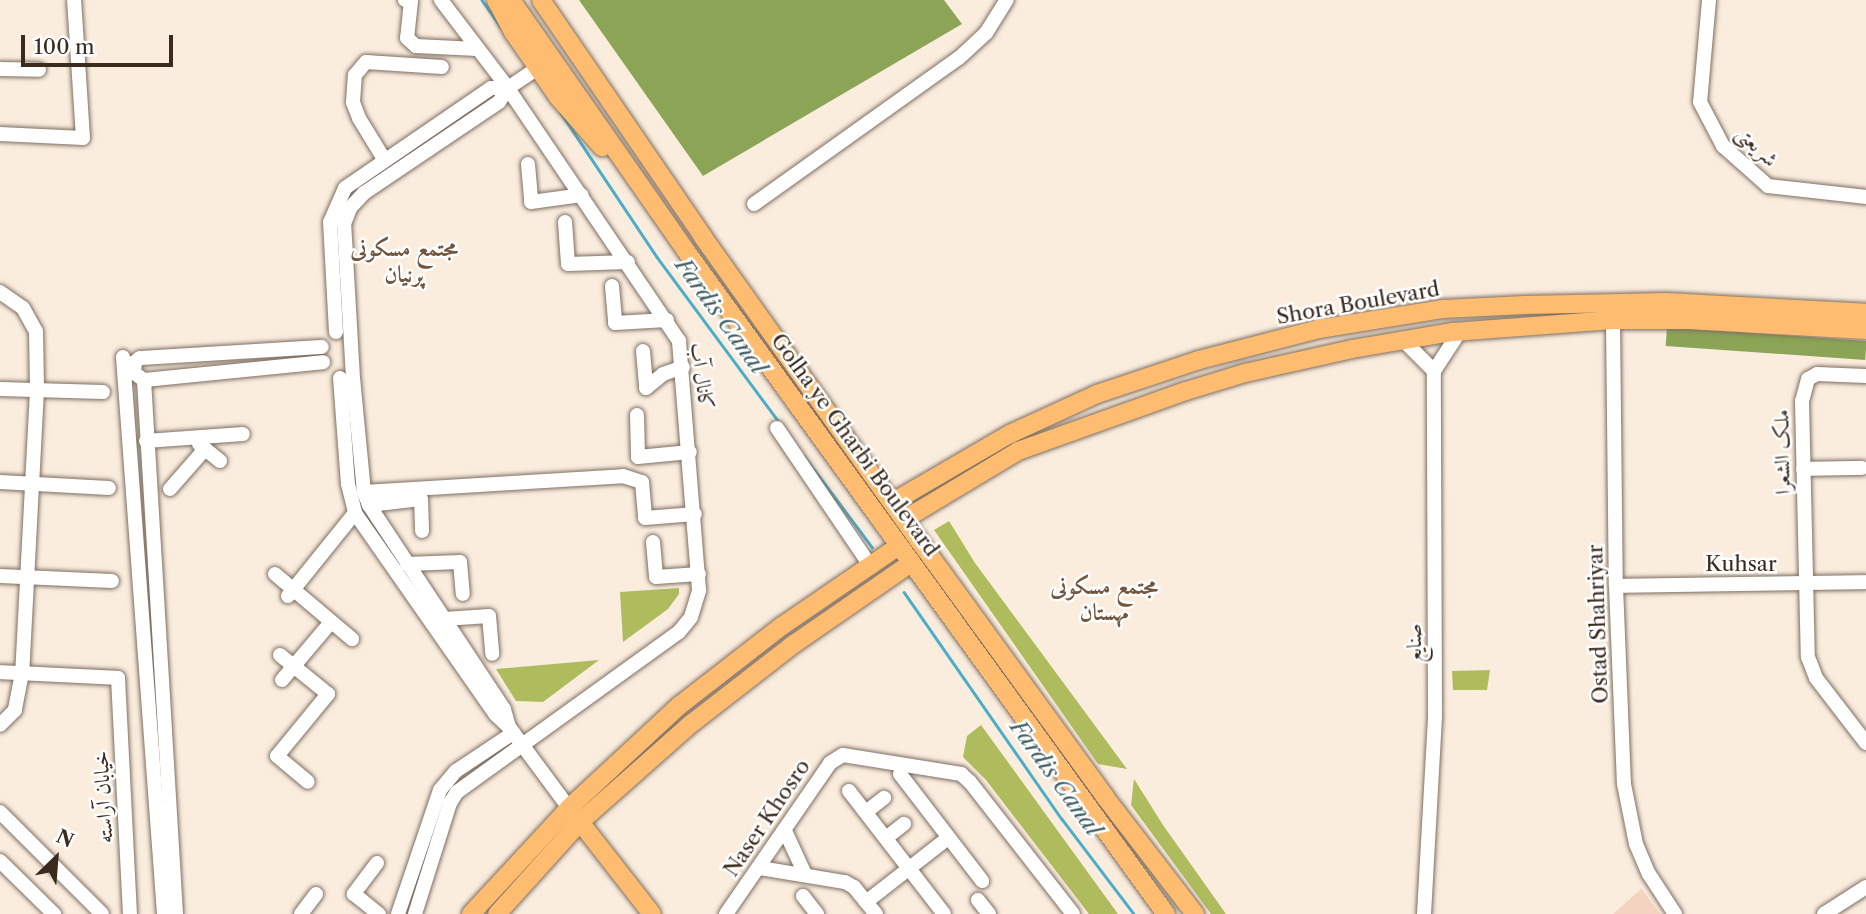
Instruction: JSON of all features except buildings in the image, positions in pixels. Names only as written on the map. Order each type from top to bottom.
[{"type":"main road","points":[[496,0],[558,97],[645,192]]},
{"type":"main road","name":"Golha ye Gharbi Boulevard","points":[[511,0],[780,381],[1166,914]]},
{"type":"main road","name":"Golha ye Gharbi Boulevard","points":[[541,0],[702,237],[1017,675],[1195,914]]},
{"type":"main road","name":"Shora Boulevard","points":[[893,502],[1010,434],[1097,394],[1199,360],[1319,329],[1443,309],[1524,305],[1666,302],[1866,313]]},
{"type":"main road","name":"Shora Boulevard","points":[[905,519],[1018,451],[1245,373],[1402,339],[1460,331],[1613,320],[1688,320],[1866,330]]},
{"type":"main road","points":[[780,381],[782,369],[787,366],[798,369]]},
{"type":"main road","points":[[471,914],[575,815],[680,705],[782,626],[899,546]]},
{"type":"main road","points":[[497,914],[575,815],[736,688],[911,563]]},
{"type":"main road","points":[[871,567],[881,571],[881,583]]},
{"type":"main road","points":[[1003,688],[1013,689],[1017,675]]},
{"type":"main road","points":[[575,815],[652,914]]},
{"type":"street","points":[[0,134],[83,138],[74,0]]},
{"type":"street","points":[[405,0],[411,1],[407,38],[416,46],[477,49]]},
{"type":"street","name":"کانال آب","points":[[441,0],[508,88],[680,341],[699,574],[699,590],[691,617],[679,632],[515,735]]},
{"type":"street","points":[[754,204],[959,58],[986,33],[1007,0]]},
{"type":"street","name":"شریعتی","points":[[1709,0],[1700,102],[1723,146],[1741,166],[1768,186],[1866,197]]},
{"type":"street","points":[[384,159],[359,118],[353,102],[355,75],[366,61],[442,67]]},
{"type":"street","points":[[538,68],[508,88],[499,102],[365,193],[351,208],[344,223],[343,331],[348,484],[355,513],[496,715],[515,735],[575,815]]},
{"type":"street","points":[[0,69],[40,71]]},
{"type":"street","points":[[343,331],[329,236],[333,209],[345,188],[491,88],[508,88]]},
{"type":"street","points":[[528,164],[531,202],[582,195]]},
{"type":"street","points":[[565,222],[568,264],[628,262]]},
{"type":"street","points":[[612,286],[615,323],[667,320]]},
{"type":"street","points":[[0,292],[23,308],[36,331],[37,390],[22,673],[15,710],[0,726]]},
{"type":"street","name":"Ostad Shahriyar","points":[[1613,320],[1616,586],[1627,813],[1649,874],[1675,914]]},
{"type":"street","points":[[164,914],[134,368],[139,358],[322,347],[343,331]]},
{"type":"street","points":[[1402,339],[1434,371],[1460,331]]},
{"type":"street","points":[[322,347],[323,362],[330,372],[346,378]]},
{"type":"street","points":[[643,351],[646,388],[663,374],[682,367]]},
{"type":"street","points":[[122,357],[135,379],[146,441],[176,914]]},
{"type":"street","points":[[135,379],[323,362]]},
{"type":"street","name":"صنایع","points":[[1424,914],[1435,716],[1434,371]]},
{"type":"street","name":"ملک الشعرا","points":[[1866,376],[1817,374],[1808,379],[1802,401],[1805,585],[1810,667],[1866,743]]},
{"type":"street","points":[[346,378],[366,499],[505,709],[515,735]]},
{"type":"street","points":[[0,389],[103,392]]},
{"type":"street","points":[[637,415],[638,457],[690,452]]},
{"type":"street","points":[[777,428],[871,567]]},
{"type":"street","points":[[146,441],[243,434]]},
{"type":"street","points":[[193,439],[220,461]]},
{"type":"street","points":[[170,489],[205,449]]},
{"type":"street","points":[[1803,469],[1862,468]]},
{"type":"street","points":[[366,499],[623,476],[642,482],[645,518],[695,514]]},
{"type":"street","points":[[0,482],[108,488]]},
{"type":"street","points":[[366,499],[421,499],[422,531]]},
{"type":"street","points":[[291,592],[355,513]]},
{"type":"street","points":[[653,542],[656,577],[699,574]]},
{"type":"street","points":[[407,564],[460,562],[463,594]]},
{"type":"street","points":[[275,574],[291,592],[352,639]]},
{"type":"street","points":[[0,576],[112,581]]},
{"type":"street","name":"Kuhsar","points":[[1616,586],[1866,582]]},
{"type":"street","points":[[444,619],[489,616],[492,654]]},
{"type":"street","points":[[282,680],[331,622]]},
{"type":"street","points":[[280,655],[328,694],[276,756],[308,782]]},
{"type":"street","points":[[0,672],[22,673]]},
{"type":"street","name":"خیابان آراسته","points":[[22,673],[118,678],[130,914]]},
{"type":"street","points":[[398,914],[440,790],[456,771],[515,735]]},
{"type":"street","points":[[415,914],[450,803],[465,783],[515,735]]},
{"type":"street","name":"Naser Khosro","points":[[726,914],[838,756],[849,755],[948,769],[970,782],[1073,914]]},
{"type":"street","points":[[900,774],[982,881]]},
{"type":"street","points":[[849,791],[944,914]]},
{"type":"street","points":[[866,812],[884,798]]},
{"type":"street","points":[[0,812],[102,914]]},
{"type":"street","points":[[886,838],[904,824]]},
{"type":"street","points":[[785,831],[805,874]]},
{"type":"street","points":[[866,902],[948,838]]},
{"type":"street","points":[[0,861],[54,914]]},
{"type":"street","points":[[377,863],[354,894],[379,914]]},
{"type":"street","points":[[760,868],[845,883],[876,914]]},
{"type":"street","points":[[1824,914],[1866,887]]},
{"type":"street","points":[[302,914],[316,894]]},
{"type":"street","points":[[803,896],[817,914]]},
{"type":"street","points":[[978,900],[989,914]]},
{"type":"shaded area","points":[[1641,889],[1660,914],[1613,914]]},
{"type":"green space","points":[[579,0],[944,0],[962,24],[703,176]]},
{"type":"green space","points":[[1667,327],[1866,341],[1865,360],[1666,346]]},
{"type":"green space","points":[[949,521],[975,563],[1127,769],[1098,764],[934,530]]},
{"type":"green space","points":[[679,588],[679,594],[668,609],[623,642],[620,592]]},
{"type":"green space","points":[[599,660],[543,702],[516,701],[496,669]]},
{"type":"green space","points":[[1490,670],[1487,690],[1453,690],[1452,671]]},
{"type":"green space","points":[[981,725],[1118,914],[1089,914],[986,780],[963,757],[967,736]]},
{"type":"green space","points":[[1134,779],[1226,914],[1211,914],[1131,805]]},
{"type":"waterway","name":"Fardis Canal","points":[[482,0],[502,29]]},
{"type":"waterway","name":"Fardis Canal","points":[[561,113],[657,257],[779,422]]},
{"type":"waterway","name":"Fardis Canal","points":[[804,456],[872,547]]},
{"type":"waterway","name":"Fardis Canal","points":[[904,592],[1062,819],[1134,914]]},
{"type":"district","name":"مجتمع مسکونی پرنیان","points":[[404,261]]},
{"type":"district","name":"مجتمع مسکونی مهستان","points":[[1104,599]]}]
